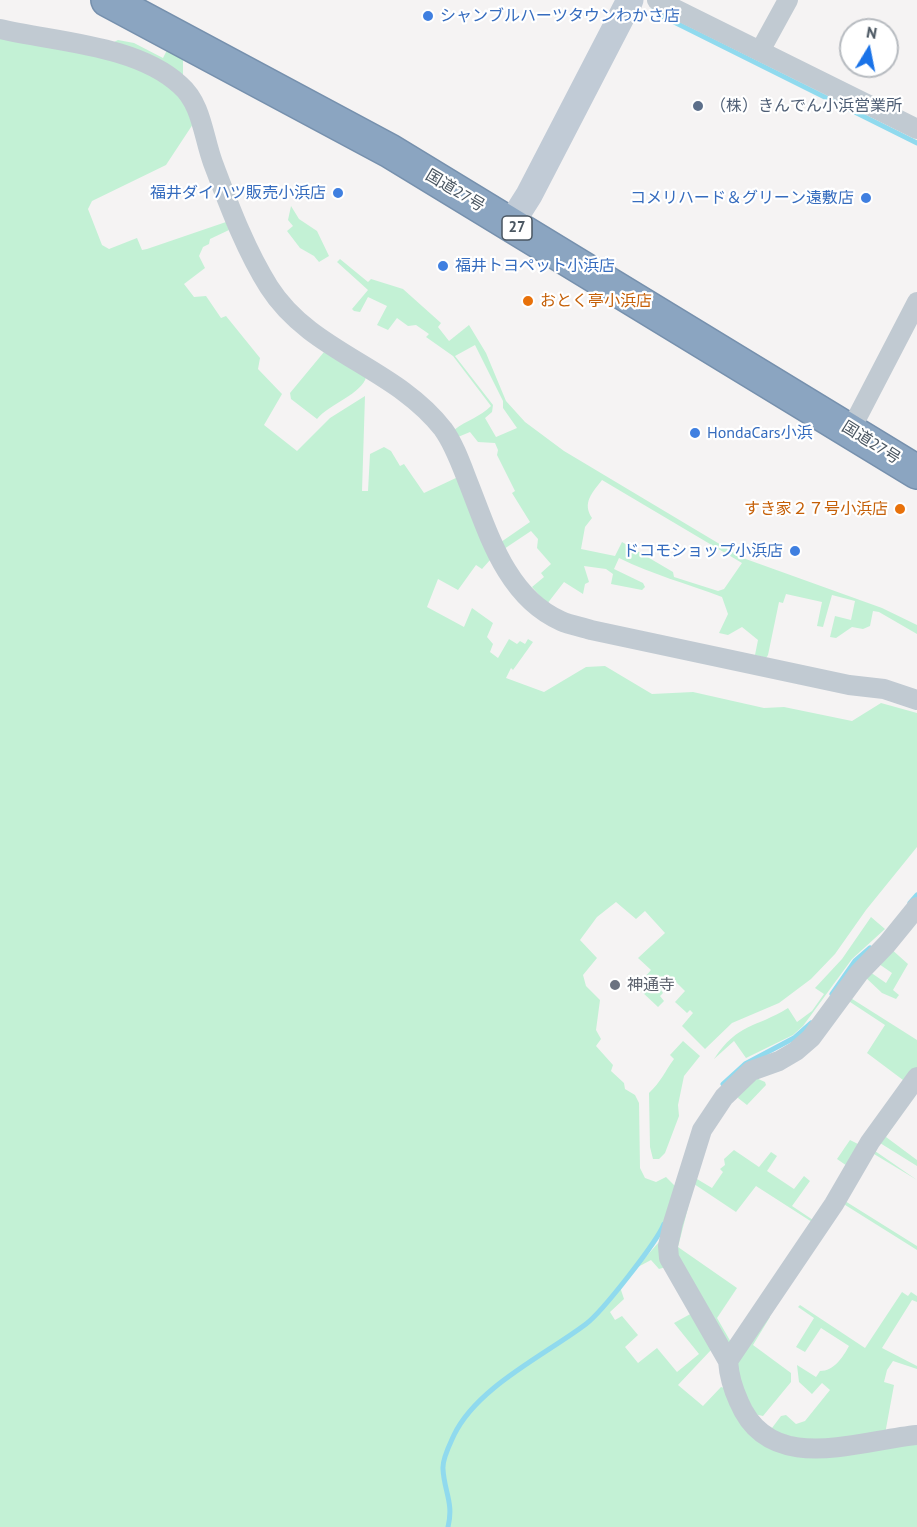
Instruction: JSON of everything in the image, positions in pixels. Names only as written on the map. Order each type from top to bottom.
[{"type":"highway","name":"国道27号","points":[[123,4],[310,106],[917,472]]},
{"type":"street","points":[[510,225],[529,195],[630,0]]},
{"type":"street","points":[[657,0],[917,129]]},
{"type":"street","points":[[760,51],[788,0]]},
{"type":"street","points":[[0,29],[126,55],[153,67],[180,84],[195,105],[234,216],[269,288],[284,307],[326,344],[381,374],[434,418],[455,450],[488,532],[511,578],[551,616],[591,630],[849,685],[884,689],[917,700]]},
{"type":"street","points":[[850,431],[917,302]]},
{"type":"street","points":[[917,907],[887,944],[859,973],[811,1038],[796,1052],[751,1071],[724,1097],[702,1130],[668,1246],[669,1258],[728,1362],[728,1371],[743,1412],[761,1433],[774,1442],[805,1449],[831,1449],[917,1435]]},
{"type":"street","points":[[728,1362],[834,1204],[870,1142],[917,1077]]},
{"type":"green space","points":[[0,36],[118,61],[142,69],[183,97],[193,124],[166,165],[92,201],[88,209],[102,245],[109,249],[137,238],[142,250],[226,222],[229,230],[210,239],[209,244],[203,247],[199,256],[205,268],[184,284],[194,297],[206,296],[221,318],[226,316],[260,358],[258,369],[282,394],[264,425],[297,451],[330,418],[365,396],[362,491],[368,491],[370,454],[384,447],[391,451],[400,466],[404,464],[424,493],[458,477],[490,560],[482,569],[476,565],[458,590],[438,579],[427,607],[464,627],[472,608],[493,623],[487,637],[493,644],[490,652],[498,658],[509,639],[517,644],[520,641],[525,644],[528,639],[533,642],[513,670],[511,668],[506,678],[544,692],[586,667],[605,666],[652,694],[693,692],[764,708],[784,707],[852,721],[881,703],[917,713],[917,847],[866,910],[835,954],[811,979],[779,1003],[732,1023],[705,1049],[682,1026],[693,1013],[690,1010],[687,1013],[675,1002],[685,991],[673,979],[661,990],[663,993],[660,996],[664,1001],[658,1007],[641,991],[644,988],[639,984],[651,970],[638,958],[665,933],[645,911],[636,919],[616,902],[597,917],[580,940],[597,958],[583,975],[586,986],[600,1000],[596,1030],[601,1039],[596,1046],[613,1065],[611,1071],[624,1083],[625,1089],[635,1095],[639,1103],[640,1168],[645,1178],[656,1182],[666,1177],[675,1186],[664,1227],[622,1282],[621,1290],[624,1299],[610,1312],[615,1320],[622,1316],[638,1335],[625,1347],[638,1363],[657,1348],[677,1372],[699,1354],[674,1323],[694,1312],[711,1350],[678,1385],[703,1406],[721,1387],[728,1389],[775,1445],[917,1439],[917,1527],[0,1527]]},
{"type":"green space","points":[[118,40],[134,43],[163,58],[168,48],[183,56],[183,76],[114,42]]},
{"type":"green space","points":[[291,206],[299,219],[317,231],[329,256],[319,262],[314,256],[300,248],[287,231],[293,226],[288,220]]},
{"type":"green space","points":[[340,259],[368,282],[371,279],[403,289],[441,323],[438,327],[449,341],[469,325],[486,353],[506,401],[525,422],[564,451],[743,558],[882,608],[917,625],[917,634],[879,612],[873,611],[870,626],[863,629],[852,627],[836,638],[830,637],[835,616],[851,620],[855,601],[832,595],[823,627],[817,626],[822,602],[786,594],[783,603],[779,602],[766,658],[755,655],[758,640],[742,627],[728,635],[719,633],[728,614],[722,597],[619,558],[614,569],[643,583],[645,587],[642,590],[611,584],[613,574],[606,569],[584,566],[589,582],[585,584],[583,594],[564,582],[547,604],[532,587],[544,577],[541,573],[551,564],[537,548],[538,539],[531,531],[504,549],[501,542],[530,522],[512,493],[515,491],[497,455],[498,450],[495,443],[478,442],[470,432],[458,437],[454,430],[491,406],[453,356],[426,337],[429,334],[416,325],[408,326],[397,318],[388,330],[377,325],[387,306],[368,297],[360,312],[354,311],[352,309],[368,290],[337,262]],"holes":[[[475,345],[503,401],[503,408],[517,428],[496,437],[485,418],[492,412],[493,405],[455,356]],[[602,480],[742,563],[724,589],[718,591],[674,577],[673,572],[622,542],[615,556],[581,549],[585,527],[592,518],[588,503]]]},
{"type":"green space","points":[[324,352],[366,377],[352,394],[317,419],[291,399],[290,393]]},
{"type":"green space","points":[[871,917],[885,929],[852,959],[803,1026],[793,1035],[746,1058],[734,1041],[714,1059],[739,1032],[788,1008],[797,1022],[812,1011],[824,994],[815,988],[842,959]]},
{"type":"green space","points":[[890,948],[908,964],[893,990],[899,995],[896,999],[882,993],[864,976],[870,972],[886,983],[892,973],[879,964]]},
{"type":"green space","points":[[849,997],[917,1040],[917,1070],[907,1083],[867,1053],[885,1025],[847,1000]]},
{"type":"green space","points":[[683,1041],[700,1056],[684,1076],[678,1105],[679,1116],[665,1153],[659,1159],[653,1159],[650,1147],[649,1093],[674,1059],[670,1055]]},
{"type":"green space","points":[[756,1078],[765,1082],[766,1085],[747,1105],[738,1098],[739,1091]]},
{"type":"green space","points":[[917,1090],[886,1137],[917,1160],[917,1166],[880,1143]]},
{"type":"green space","points":[[850,1140],[864,1147],[850,1168],[837,1159]]},
{"type":"green space","points":[[734,1150],[759,1167],[771,1152],[777,1156],[767,1171],[794,1189],[804,1176],[810,1181],[792,1206],[816,1222],[732,1349],[676,1260],[678,1220],[693,1179],[712,1188],[723,1172],[720,1169],[725,1165],[724,1159]],"holes":[[[694,1184],[736,1212],[756,1186],[812,1222],[732,1344],[717,1318],[737,1288],[678,1247]]]},
{"type":"green space","points":[[875,1151],[917,1180],[874,1154],[845,1201],[917,1246],[917,1250],[842,1203]]},
{"type":"green space","points":[[659,1242],[666,1267],[659,1269],[651,1260],[636,1268]]},
{"type":"green space","points":[[902,1292],[908,1296],[911,1292],[917,1296],[917,1302],[912,1300],[882,1348],[917,1366],[917,1369],[893,1361],[887,1370],[884,1382],[894,1385],[885,1434],[831,1445],[769,1432],[781,1416],[786,1415],[796,1424],[805,1421],[830,1390],[822,1383],[812,1394],[799,1382],[797,1365],[816,1377],[820,1371],[830,1369],[837,1363],[849,1346],[821,1328],[805,1352],[796,1347],[814,1318],[798,1307],[800,1305],[865,1348]]},
{"type":"green space","points":[[768,1315],[770,1317],[753,1345],[791,1373],[791,1382],[763,1416],[754,1414],[748,1406],[734,1363]]},
{"type":"waterway","points":[[652,11],[917,143]]},
{"type":"waterway","points":[[910,903],[917,895]]},
{"type":"waterway","points":[[832,994],[855,961],[870,948]]},
{"type":"waterway","points":[[723,1084],[745,1064],[794,1038],[811,1023]]},
{"type":"waterway","points":[[448,1527],[450,1511],[443,1465],[450,1443],[465,1418],[495,1387],[594,1317],[616,1292],[664,1224]]},
{"type":"place","name":"シャンブルハーツタウンわかさ店","points":[[428,16]]},
{"type":"place","name":"（株）きんでん小浜営業所","points":[[698,106]]},
{"type":"place","name":"福井ダイハツ販売小浜店","points":[[338,193]]},
{"type":"place","name":"コメリハード＆グリーン遠敷店","points":[[866,198]]},
{"type":"place","name":"福井トヨペット小浜店","points":[[443,266]]},
{"type":"place","name":"おとく亭小浜店","points":[[528,301]]},
{"type":"place","name":"HondaCars小浜","points":[[695,433]]},
{"type":"place","name":"すき家２７号小浜店","points":[[900,509]]},
{"type":"place","name":"ドコモショップ小浜店","points":[[795,551]]},
{"type":"place","name":"神通寺","points":[[615,985]]}]
